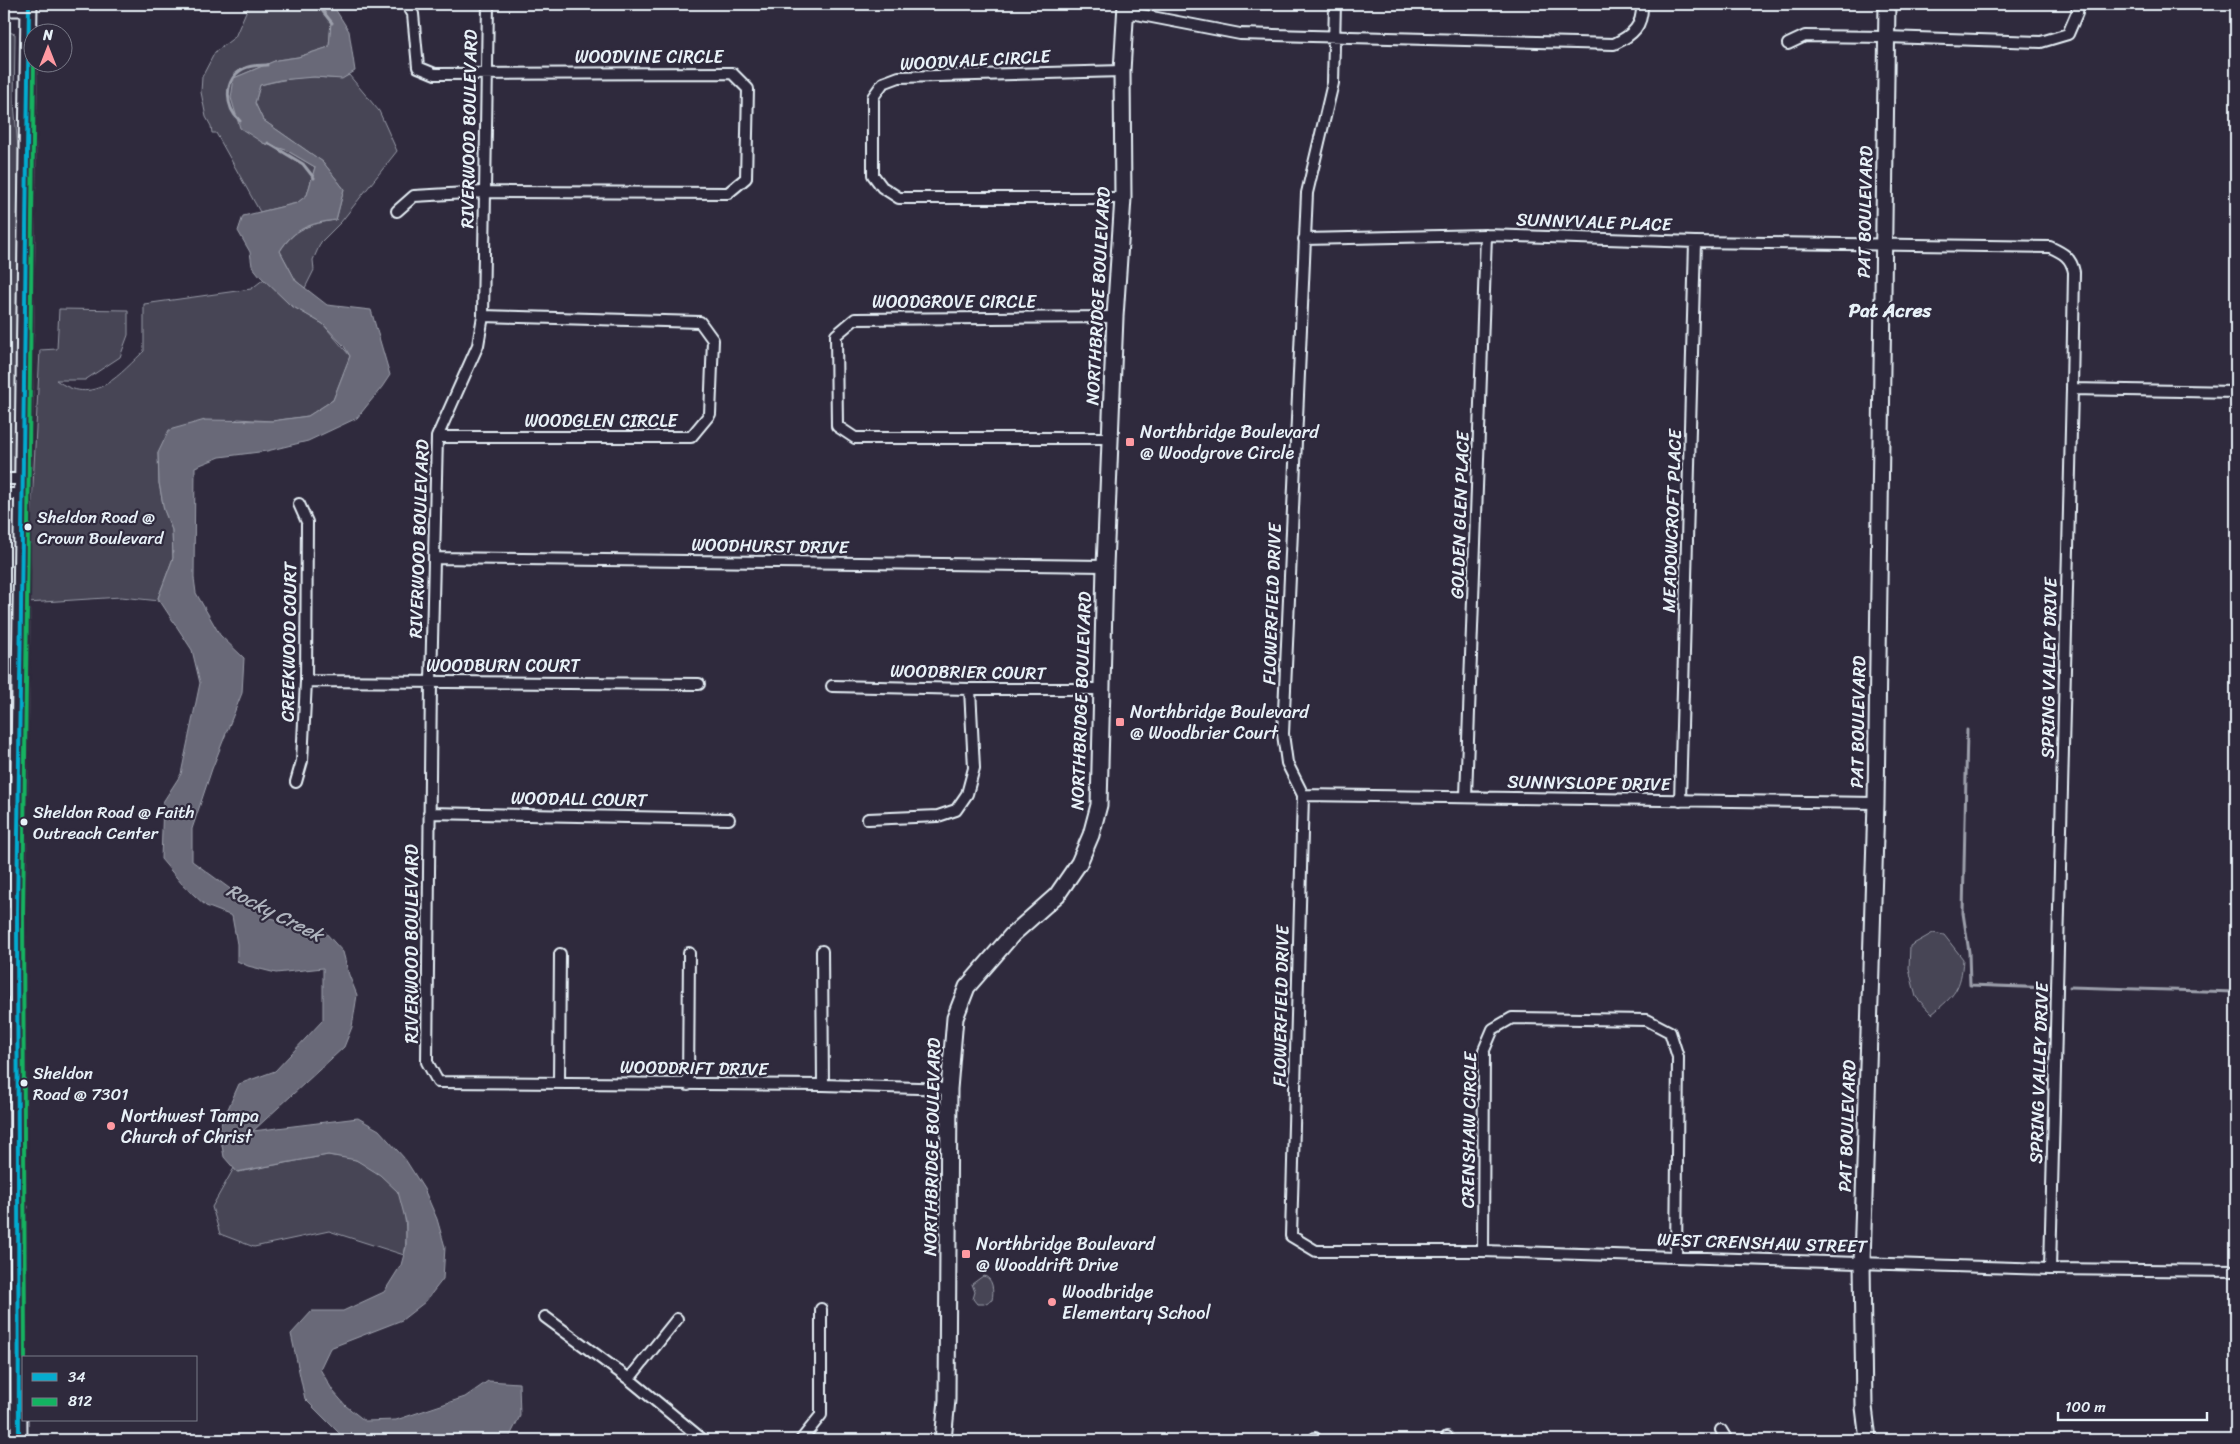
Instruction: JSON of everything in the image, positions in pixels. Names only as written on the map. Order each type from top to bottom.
[{"type":"street","name":"WOODVINE CIRCLE","points":[[397,211],[414,196],[484,192],[728,193],[746,178],[748,89],[732,73],[435,74],[418,67],[413,14],[406,4]]},
{"type":"street","name":"RIVERWOOD BOULEVARD","points":[[438,1082],[427,1062],[431,682],[437,437],[478,345],[483,316],[488,4]]},
{"type":"street","name":"FLOWERFIELD DRIVE","points":[[1291,1236],[1302,795],[1288,763],[1283,734],[1307,193],[1333,84],[1335,4]]},
{"type":"street","points":[[1126,8],[1240,34],[1614,44],[1631,36],[1642,13],[1642,4]]},
{"type":"street","name":"PAT BOULEVARD","points":[[1868,1440],[1864,1407],[1862,1263],[1876,803],[1887,4]]},
{"type":"street","points":[[1788,44],[1805,36],[2042,42],[2068,34],[2078,13],[2078,4]]},
{"type":"street","points":[[4,8],[29,6],[19,800],[10,913],[11,1207],[20,1347],[19,1440]]},
{"type":"street","name":"NORTHBRIDGE BOULEVARD","points":[[944,1440],[949,1089],[955,1018],[967,987],[1012,935],[1057,894],[1079,863],[1091,835],[1099,805],[1110,438],[1115,317],[1123,198],[1122,71],[1126,8]]},
{"type":"street","name":"WOODVALE CIRCLE","points":[[1122,71],[899,77],[883,84],[873,98],[873,174],[882,187],[899,198],[1123,198]]},
{"type":"street","name":"SUNNYVALE PLACE","points":[[1304,239],[1486,235],[1695,242],[1883,245]]},
{"type":"street","name":"GOLDEN GLEN PLACE","points":[[1466,796],[1486,235]]},
{"type":"street","name":"MEADOWCROFT PLACE","points":[[1680,801],[1695,242]]},
{"type":"street","name":"SPRING VALLEY DRIVE","points":[[1883,245],[2050,247],[2064,253],[2072,262],[2074,272],[2050,1269]]},
{"type":"street","name":"WOODGLEN CIRCLE","points":[[437,437],[691,437],[710,414],[713,340],[700,322],[483,316]]},
{"type":"street","name":"WOODGROVE CIRCLE","points":[[1110,438],[855,438],[837,426],[836,335],[856,319],[1115,317]]},
{"type":"street","points":[[2072,390],[2236,392]]},
{"type":"street","points":[[4,479],[23,487]]},
{"type":"street","points":[[4,494],[23,487]]},
{"type":"street","name":"CREEKWOOD COURT","points":[[296,782],[302,761],[306,681],[307,522],[299,504]]},
{"type":"street","name":"WOODHURST DRIVE","points":[[434,558],[1105,566]]},
{"type":"street","name":"WOODBURN COURT","points":[[306,681],[699,684]]},
{"type":"street","name":"WOODBRIER COURT","points":[[832,686],[1103,689]]},
{"type":"street","points":[[868,819],[938,816],[956,810],[967,794],[974,768],[970,689]]},
{"type":"street","name":"SUNNYSLOPE DRIVE","points":[[1302,795],[1876,803]]},
{"type":"street","points":[[4,800],[19,800]]},
{"type":"street","name":"WOODALL COURT","points":[[429,813],[729,819]]},
{"type":"street","points":[[822,951],[823,1085]]},
{"type":"street","points":[[688,1085],[689,953]]},
{"type":"street","points":[[560,954],[560,1082]]},
{"type":"street","name":"CRENSHAW CIRCLE","points":[[1483,1251],[1484,1050],[1493,1029],[1512,1018],[1646,1020],[1670,1032],[1678,1057],[1676,1257]]},
{"type":"street","name":"WOODDRIFT DRIVE","points":[[438,1082],[823,1085],[949,1089]]},
{"type":"street","name":"WEST CRENSHAW STREET","points":[[1291,1236],[1316,1251],[1483,1251],[2050,1269],[2236,1271]]},
{"type":"street","points":[[800,1440],[821,1415],[821,1309]]},
{"type":"street","points":[[546,1317],[629,1379],[703,1440]]},
{"type":"street","points":[[629,1379],[678,1319]]},
{"type":"street","points":[[4,1347],[20,1347]]},
{"type":"street","points":[[1722,1430],[1726,1440]]},
{"type":"shaded area","points":[[283,4],[320,4],[331,22],[329,47],[298,57],[277,60],[234,78],[263,143],[286,150],[315,167],[307,195],[297,203],[260,212],[216,133],[212,133],[211,126],[206,117],[201,92],[202,77],[215,52],[235,37],[248,7]]},
{"type":"shaded area","points":[[9,32],[15,34],[14,103],[18,149],[19,452],[14,476],[6,479],[4,470],[4,51]]},
{"type":"shaded area","points":[[349,75],[379,111],[397,151],[341,222],[321,242],[313,260],[314,270],[305,288],[296,281],[280,251],[291,237],[304,228],[336,220],[344,189],[323,162],[263,120],[255,103],[260,85],[300,78],[336,78]]},
{"type":"shaded area","points":[[264,279],[290,305],[323,324],[350,356],[333,400],[308,416],[272,421],[238,419],[158,453],[159,483],[164,510],[172,530],[173,558],[158,598],[160,601],[121,597],[27,603],[40,350],[57,349],[59,309],[128,310],[128,335],[120,357],[85,380],[56,380],[69,388],[82,391],[93,390],[114,379],[144,351],[144,304],[251,289]]},
{"type":"shaded area","points":[[1933,933],[1944,935],[1963,959],[1961,978],[1955,991],[1932,1014],[1916,997],[1909,969],[1910,946]]},
{"type":"shaded area","points":[[328,1155],[358,1161],[374,1170],[394,1187],[400,1197],[405,1222],[406,1240],[404,1255],[329,1231],[254,1247],[220,1234],[212,1207],[234,1168],[238,1172]]},
{"type":"shaded area","points":[[983,1276],[991,1282],[993,1289],[992,1300],[984,1304],[977,1304],[973,1299],[975,1292],[972,1284]]},
{"type":"water","points":[[320,4],[332,4],[349,31],[355,71],[342,79],[314,77],[280,80],[260,85],[255,103],[263,120],[323,162],[344,189],[336,220],[304,228],[291,237],[280,251],[296,281],[327,305],[371,310],[390,375],[357,418],[308,441],[267,451],[220,457],[195,467],[194,578],[196,593],[220,635],[244,658],[242,693],[212,769],[192,829],[192,861],[270,918],[325,932],[343,952],[357,995],[352,1027],[344,1047],[253,1131],[358,1118],[379,1130],[405,1159],[424,1189],[437,1219],[445,1247],[443,1279],[425,1302],[402,1320],[330,1348],[320,1369],[333,1391],[346,1406],[365,1421],[396,1420],[465,1397],[488,1381],[519,1383],[520,1416],[508,1440],[460,1440],[448,1435],[439,1440],[346,1440],[305,1399],[291,1334],[312,1311],[343,1311],[384,1292],[401,1265],[406,1247],[406,1222],[398,1192],[380,1175],[356,1160],[328,1155],[237,1172],[224,1157],[219,1129],[239,1084],[275,1071],[323,1020],[323,968],[276,973],[248,966],[237,961],[237,944],[232,916],[206,906],[182,884],[161,859],[163,802],[181,774],[200,683],[192,650],[158,598],[173,558],[172,530],[164,510],[159,483],[158,453],[169,430],[205,420],[272,421],[308,416],[333,400],[350,356],[344,346],[323,324],[290,305],[260,276],[252,266],[250,252],[238,231],[243,216],[297,203],[307,195],[315,167],[286,150],[263,143],[240,128],[231,98],[234,78],[277,60],[298,57],[329,47],[331,22]]},
{"type":"waterway","name":"Rocky Creek","points":[[317,4],[332,23]]},
{"type":"waterway","name":"Rocky Creek","points":[[240,121],[231,109],[229,101],[228,94],[232,80],[243,69],[267,65]]},
{"type":"waterway","name":"Rocky Creek","points":[[268,143],[303,164],[314,178]]},
{"type":"waterway","points":[[1967,730],[1963,913],[1969,952],[1970,985],[2050,988]]},
{"type":"waterway","points":[[2070,987],[2236,992]]},
{"type":"transit line","name":"34","points":[[19,1440],[17,913],[29,4]]},
{"type":"transit line","name":"812","points":[[25,1356],[23,913],[34,72]]},
{"type":"place","name":"Northbridge Boulevard @ Woodgrove Circle","points":[[1130,442]]},
{"type":"place","name":"Sheldon Road @ Crown Boulevard","points":[[28,527]]},
{"type":"place","name":"Northbridge Boulevard @ Woodbrier Court","points":[[1120,722]]},
{"type":"place","name":"Sheldon Road @ Faith Outreach Center","points":[[24,822]]},
{"type":"place","name":"Sheldon Road @ 7301","points":[[24,1083]]},
{"type":"place","name":"Northwest Tampa Church of Christ","points":[[111,1126]]},
{"type":"place","name":"Northbridge Boulevard @ Wooddrift Drive","points":[[966,1254]]},
{"type":"place","name":"Woodbridge Elementary School","points":[[1052,1302]]},
{"type":"district","name":"Pat Acres","points":[[1890,310]]}]
